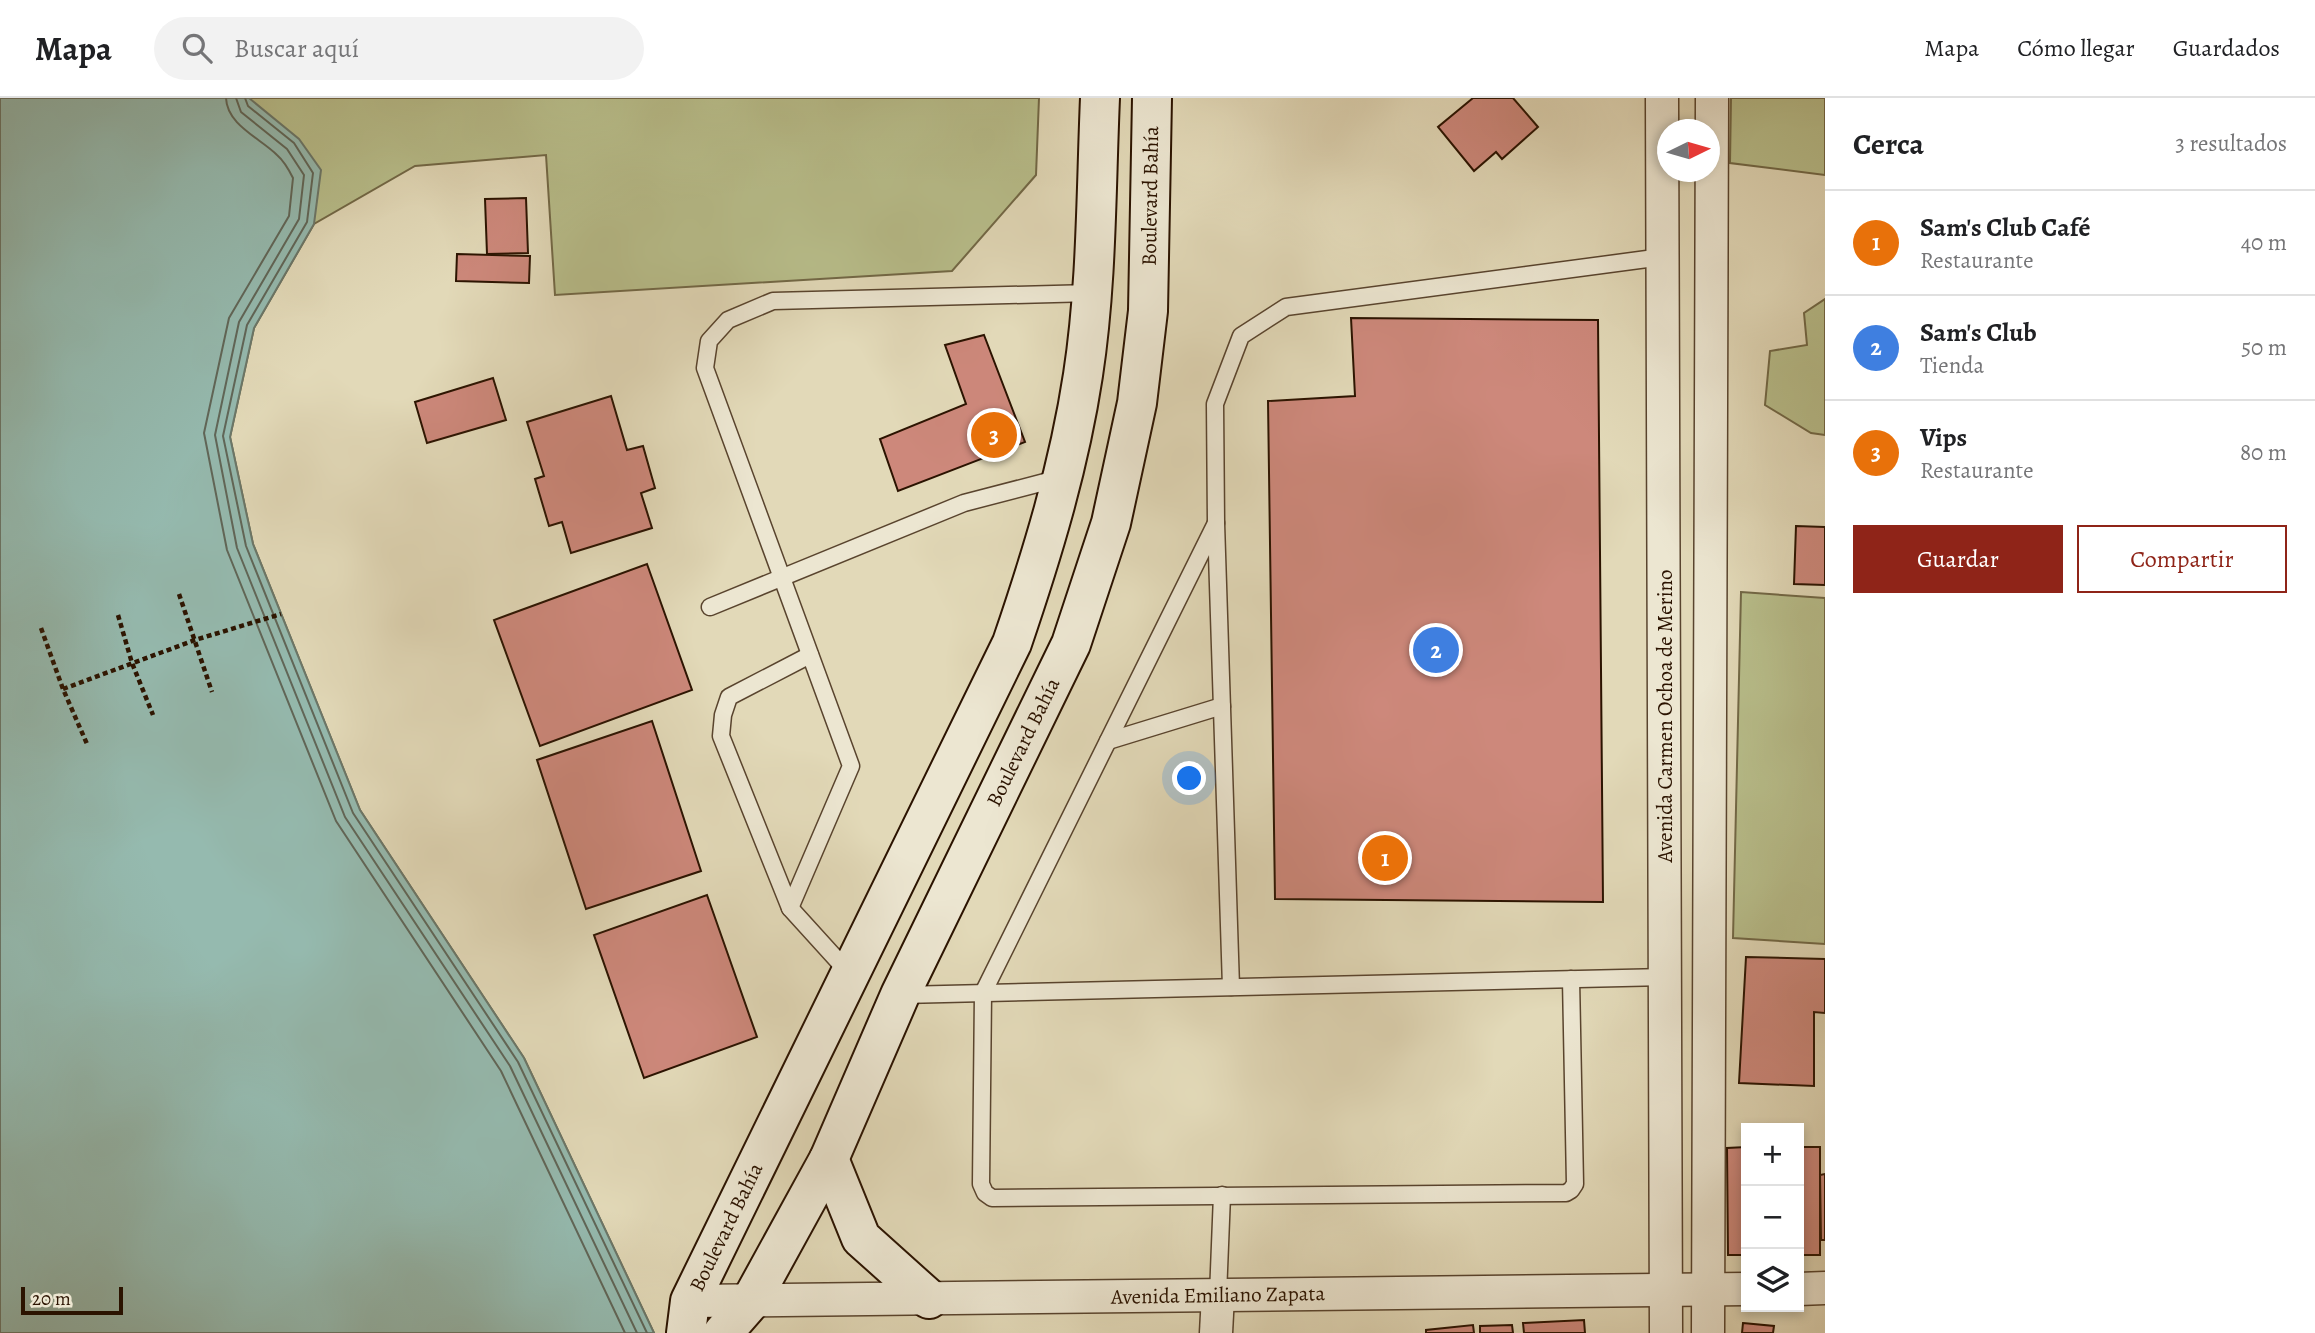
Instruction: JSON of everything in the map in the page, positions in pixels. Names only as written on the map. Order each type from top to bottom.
[{"type":"main road","name":"Boulevard Bahía","points":[[688,1317],[849,973],[1012,643],[1045,544],[1083,375],[1092,293],[1100,98]]},
{"type":"main road","name":"Boulevard Bahía","points":[[723,1333],[751,1301],[829,1158],[900,995],[1071,644],[1111,523],[1137,403],[1148,311],[1152,98]]},
{"type":"main road","points":[[849,973],[900,995]]},
{"type":"main road","points":[[829,1158],[862,1238],[929,1299]]},
{"type":"street","name":"Avenida Carmen Ochoa de Merino","points":[[1662,98],[1666,1333]]},
{"type":"street","points":[[1709,1333],[1712,98]]},
{"type":"street","points":[[1662,257],[1712,260]]},
{"type":"street","points":[[1666,977],[1710,977]]},
{"type":"street","points":[[1804,1289],[1825,1288]]},
{"type":"street","name":"Avenida Emiliano Zapata","points":[[688,1317],[751,1301],[1741,1289]]},
{"type":"street","points":[[1216,1333],[1217,1295]]},
{"type":"lane","points":[[1231,987],[1216,523],[1215,404],[1241,336],[1286,307],[1662,257]]},
{"type":"lane","points":[[790,908],[851,766],[705,368],[709,341],[728,320],[773,301],[1092,293]]},
{"type":"lane","points":[[710,607],[964,503],[1062,477]]},
{"type":"lane","points":[[1216,523],[983,993],[981,1184],[985,1193],[992,1198],[1566,1193],[1575,1184],[1571,979]]},
{"type":"lane","points":[[810,655],[729,697],[723,715],[721,736],[790,908],[849,973]]},
{"type":"lane","points":[[1108,741],[1222,706]]},
{"type":"lane","points":[[900,995],[1666,977]]},
{"type":"lane","points":[[1217,1295],[1222,1195]]},
{"type":"path","points":[[179,594],[212,692]]},
{"type":"path","points":[[63,689],[195,640],[281,614]]},
{"type":"path","points":[[118,615],[132,663],[153,715]]},
{"type":"path","points":[[41,628],[87,744]]},
{"type":"green space","points":[[0,98],[1039,98],[1036,175],[952,271],[555,295],[546,155],[415,166],[314,224],[254,328],[230,437],[253,544],[360,810],[524,1058],[654,1333],[0,1333]]},
{"type":"green space","points":[[1731,98],[1825,98],[1825,175],[1730,163]]},
{"type":"green space","points":[[1825,299],[1825,435],[1811,433],[1765,405],[1770,351],[1807,345],[1804,313]]},
{"type":"green space","points":[[1741,592],[1825,598],[1825,944],[1733,938]]},
{"type":"water","points":[[0,98],[249,98],[299,139],[321,170],[314,224],[254,328],[230,437],[253,544],[360,810],[524,1058],[654,1333],[0,1333]]},
{"type":"building","points":[[1473,98],[1513,98],[1538,127],[1502,159],[1496,152],[1474,171],[1438,127]]},
{"type":"building","points":[[526,198],[528,253],[487,254],[485,199]]},
{"type":"building","points":[[457,254],[530,256],[529,283],[456,281]]},
{"type":"building","points":[[1351,318],[1598,320],[1603,902],[1275,899],[1268,401],[1355,396]]},
{"type":"building","points":[[984,335],[1025,442],[898,491],[880,439],[966,404],[945,345]]},
{"type":"building","points":[[493,378],[506,420],[427,443],[415,402]]},
{"type":"building","points":[[611,396],[627,450],[643,446],[655,488],[641,493],[652,528],[571,553],[562,522],[549,526],[535,479],[544,476],[527,422]]},
{"type":"building","points":[[1796,526],[1825,527],[1825,585],[1794,584]]},
{"type":"building","points":[[647,564],[692,690],[540,746],[494,620]]},
{"type":"building","points":[[652,721],[701,871],[586,909],[537,760]]},
{"type":"building","points":[[707,895],[757,1037],[644,1078],[594,935]]},
{"type":"building","points":[[1746,957],[1825,959],[1825,1013],[1814,1012],[1814,1086],[1739,1083]]},
{"type":"building","points":[[1741,1147],[1741,1255],[1728,1255],[1727,1148]]},
{"type":"building","points":[[1804,1147],[1820,1147],[1820,1255],[1804,1255]]},
{"type":"building","points":[[1825,1174],[1825,1240],[1821,1240],[1820,1175]]},
{"type":"building","points":[[1584,1320],[1585,1333],[1524,1333],[1523,1323]]},
{"type":"building","points":[[1743,1323],[1774,1326],[1773,1333],[1742,1333]]},
{"type":"building","points":[[1473,1325],[1474,1333],[1426,1333],[1426,1330]]},
{"type":"building","points":[[1512,1325],[1513,1333],[1480,1333],[1480,1326]]},
{"type":"place","name":"Vips","points":[[994,435]]},
{"type":"place","name":"Sam's Club","points":[[1436,650]]},
{"type":"place","name":"Sam's Club Café","points":[[1385,858]]}]
